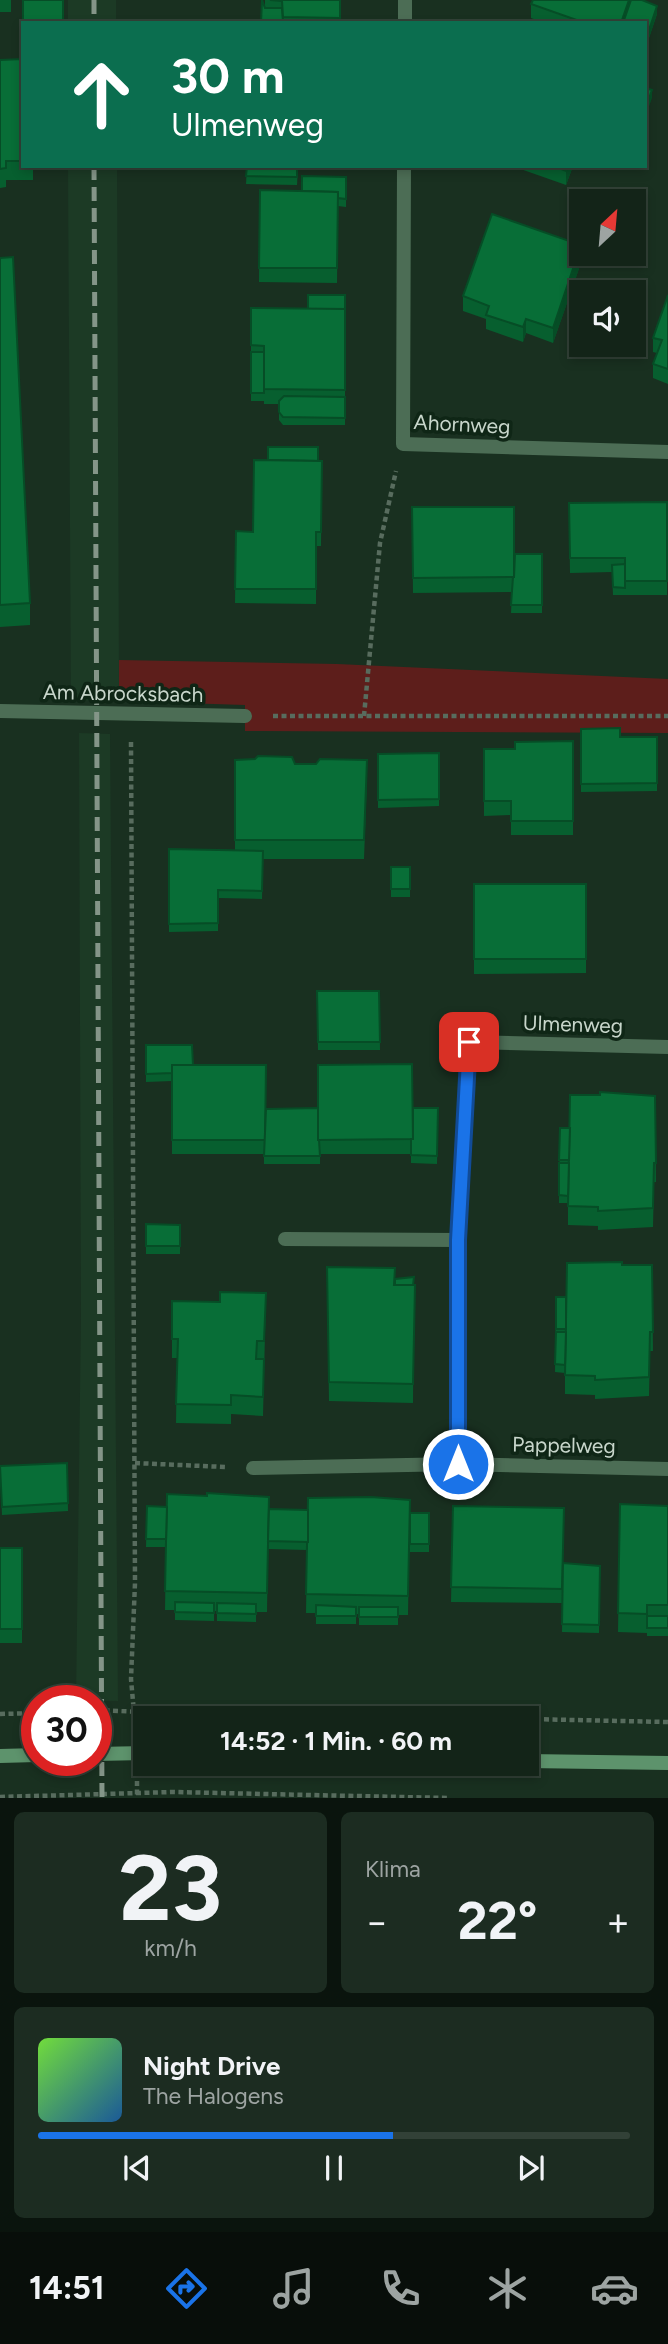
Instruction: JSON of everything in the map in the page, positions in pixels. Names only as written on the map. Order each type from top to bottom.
[{"type":"street","points":[[405,0],[405,21]]},
{"type":"street","name":"Ahornweg","points":[[404,168],[403,444],[668,452]]},
{"type":"street","name":"Am Abrocksbach","points":[[0,711],[246,716]]},
{"type":"street","name":"Ulmenweg","points":[[458,1240],[469,1042],[668,1048]]},
{"type":"street","points":[[285,1239],[458,1240],[458,1464]]},
{"type":"street","name":"Pappelweg","points":[[253,1468],[458,1464],[668,1469]]},
{"type":"street","points":[[112,1754],[133,1753]]},
{"type":"street","points":[[0,1756],[21,1755]]},
{"type":"street","points":[[539,1760],[668,1763]]},
{"type":"path","points":[[364,716],[380,543],[403,444]]},
{"type":"path","points":[[132,714],[135,1463],[131,1679],[134,1706]]},
{"type":"path","points":[[246,716],[668,716]]},
{"type":"path","points":[[135,1463],[253,1468]]},
{"type":"path","points":[[112,1711],[133,1712]]},
{"type":"path","points":[[0,1714],[21,1713]]},
{"type":"path","points":[[539,1719],[668,1722]]},
{"type":"path","points":[[137,1795],[138,1776]]},
{"type":"path","points":[[0,1797],[137,1795],[447,1798]]},
{"type":"shaded area","points":[[68,0],[116,0],[116,21],[68,21]]},
{"type":"shaded area","points":[[68,168],[117,168],[119,701],[71,700]]},
{"type":"shaded area","points":[[119,660],[337,664],[668,679],[668,733],[245,731],[245,705],[119,701]]},
{"type":"shaded area","points":[[79,733],[110,734],[118,1701],[112,1701],[112,1685],[76,1685],[81,1316]]},
{"type":"building","points":[[23,0],[63,0],[63,21],[23,21]]},
{"type":"building","points":[[262,0],[265,8],[282,8],[283,21],[261,21]]},
{"type":"building","points":[[270,0],[340,0],[340,18],[283,17],[282,1]]},
{"type":"building","points":[[533,0],[629,0],[622,21],[579,21],[531,4]]},
{"type":"building","points":[[631,0],[642,0],[657,6],[647,36],[647,21],[624,21]]},
{"type":"building","points":[[21,59],[21,161],[6,161],[6,168],[0,169],[0,60]]},
{"type":"building","points":[[647,88],[652,90],[647,104]]},
{"type":"building","points":[[247,168],[297,168],[297,177],[246,176]]},
{"type":"building","points":[[302,176],[346,177],[346,199],[338,198],[338,192],[302,191]]},
{"type":"building","points":[[260,190],[338,192],[337,268],[259,268]]},
{"type":"building","points":[[492,214],[569,241],[569,266],[574,266],[553,328],[526,319],[523,327],[486,315],[489,306],[463,296]]},
{"type":"building","points":[[13,257],[30,603],[0,605],[0,258]]},
{"type":"building","points":[[308,295],[345,295],[345,309],[308,309]]},
{"type":"building","points":[[668,295],[668,369],[653,364],[662,340],[653,338]]},
{"type":"building","points":[[251,308],[345,309],[345,390],[264,389],[264,346],[251,345]]},
{"type":"building","points":[[251,352],[264,352],[264,393],[251,393]]},
{"type":"building","points":[[284,396],[345,397],[345,418],[283,417],[279,412],[279,401]]},
{"type":"building","points":[[268,447],[318,447],[318,461],[268,460]]},
{"type":"building","points":[[254,460],[322,461],[321,532],[316,532],[316,589],[235,589],[236,531],[253,532]]},
{"type":"building","points":[[667,502],[667,581],[625,581],[625,558],[570,558],[569,503]]},
{"type":"building","points":[[412,507],[514,507],[514,577],[413,578]]},
{"type":"building","points":[[515,554],[542,554],[542,605],[511,605]]},
{"type":"building","points":[[625,564],[625,588],[613,587],[612,565]]},
{"type":"building","points":[[620,728],[620,737],[657,737],[657,783],[581,784],[581,729]]},
{"type":"building","points":[[573,741],[573,821],[511,821],[511,801],[484,801],[484,749],[515,749],[515,742]]},
{"type":"building","points":[[439,753],[439,799],[378,800],[378,754]]},
{"type":"building","points":[[258,756],[292,757],[295,764],[316,764],[320,759],[367,760],[364,840],[235,840],[235,760],[255,759]]},
{"type":"building","points":[[169,849],[263,851],[262,891],[218,890],[218,923],[169,924]]},
{"type":"building","points":[[391,867],[410,867],[410,889],[391,889]]},
{"type":"building","points":[[474,884],[586,884],[586,959],[474,959]]},
{"type":"building","points":[[317,991],[379,991],[380,1042],[318,1042]]},
{"type":"building","points":[[146,1045],[192,1045],[193,1065],[172,1065],[172,1073],[146,1074]]},
{"type":"building","points":[[412,1064],[413,1139],[318,1140],[318,1065]]},
{"type":"building","points":[[172,1065],[266,1065],[265,1140],[172,1140]]},
{"type":"building","points":[[600,1092],[655,1096],[656,1163],[653,1208],[598,1211],[598,1207],[568,1206],[570,1095],[600,1095]]},
{"type":"building","points":[[318,1108],[320,1156],[264,1156],[266,1109]]},
{"type":"building","points":[[413,1108],[438,1108],[437,1156],[411,1155]]},
{"type":"building","points":[[560,1128],[570,1128],[569,1160],[559,1160]]},
{"type":"building","points":[[559,1163],[569,1163],[568,1196],[559,1195]]},
{"type":"building","points":[[146,1224],[180,1225],[180,1246],[146,1246]]},
{"type":"building","points":[[622,1262],[622,1265],[652,1265],[653,1332],[650,1332],[649,1377],[595,1380],[595,1376],[565,1375],[567,1263]]},
{"type":"building","points":[[327,1267],[395,1268],[394,1285],[415,1285],[413,1384],[329,1382]]},
{"type":"building","points":[[414,1277],[413,1285],[395,1285],[395,1279]]},
{"type":"building","points":[[220,1292],[266,1293],[264,1341],[257,1341],[256,1359],[264,1359],[263,1397],[231,1395],[231,1405],[176,1404],[178,1339],[172,1339],[172,1301],[220,1302]]},
{"type":"building","points":[[556,1297],[566,1297],[566,1329],[556,1329]]},
{"type":"building","points":[[556,1332],[566,1332],[565,1365],[555,1364]]},
{"type":"building","points":[[67,1463],[68,1503],[2,1507],[0,1466]]},
{"type":"building","points":[[207,1493],[269,1497],[267,1593],[165,1591],[167,1494],[207,1496]]},
{"type":"building","points":[[371,1497],[410,1500],[408,1596],[306,1594],[308,1498]]},
{"type":"building","points":[[620,1504],[668,1506],[668,1605],[647,1605],[647,1614],[618,1613]]},
{"type":"building","points":[[147,1506],[167,1507],[166,1539],[146,1539]]},
{"type":"building","points":[[453,1506],[564,1508],[562,1589],[451,1587]]},
{"type":"building","points":[[269,1509],[308,1510],[308,1542],[268,1541]]},
{"type":"building","points":[[410,1513],[429,1513],[429,1544],[410,1544]]},
{"type":"building","points":[[0,1548],[22,1548],[22,1629],[0,1629]]},
{"type":"building","points":[[563,1563],[600,1566],[599,1625],[562,1624]]},
{"type":"building","points":[[175,1602],[214,1603],[214,1613],[175,1612]]},
{"type":"building","points":[[217,1603],[256,1604],[256,1614],[217,1613]]},
{"type":"building","points":[[316,1605],[356,1607],[356,1616],[316,1616]]},
{"type":"building","points":[[359,1607],[398,1607],[398,1617],[359,1617]]},
{"type":"building","points":[[647,1616],[668,1616],[668,1628],[647,1628]]},
{"type":"railway","points":[[94,0],[94,21]]},
{"type":"railway","points":[[94,168],[102,1798]]},
{"type":"route","points":[[458,1464],[458,1240],[469,1042]]}]
